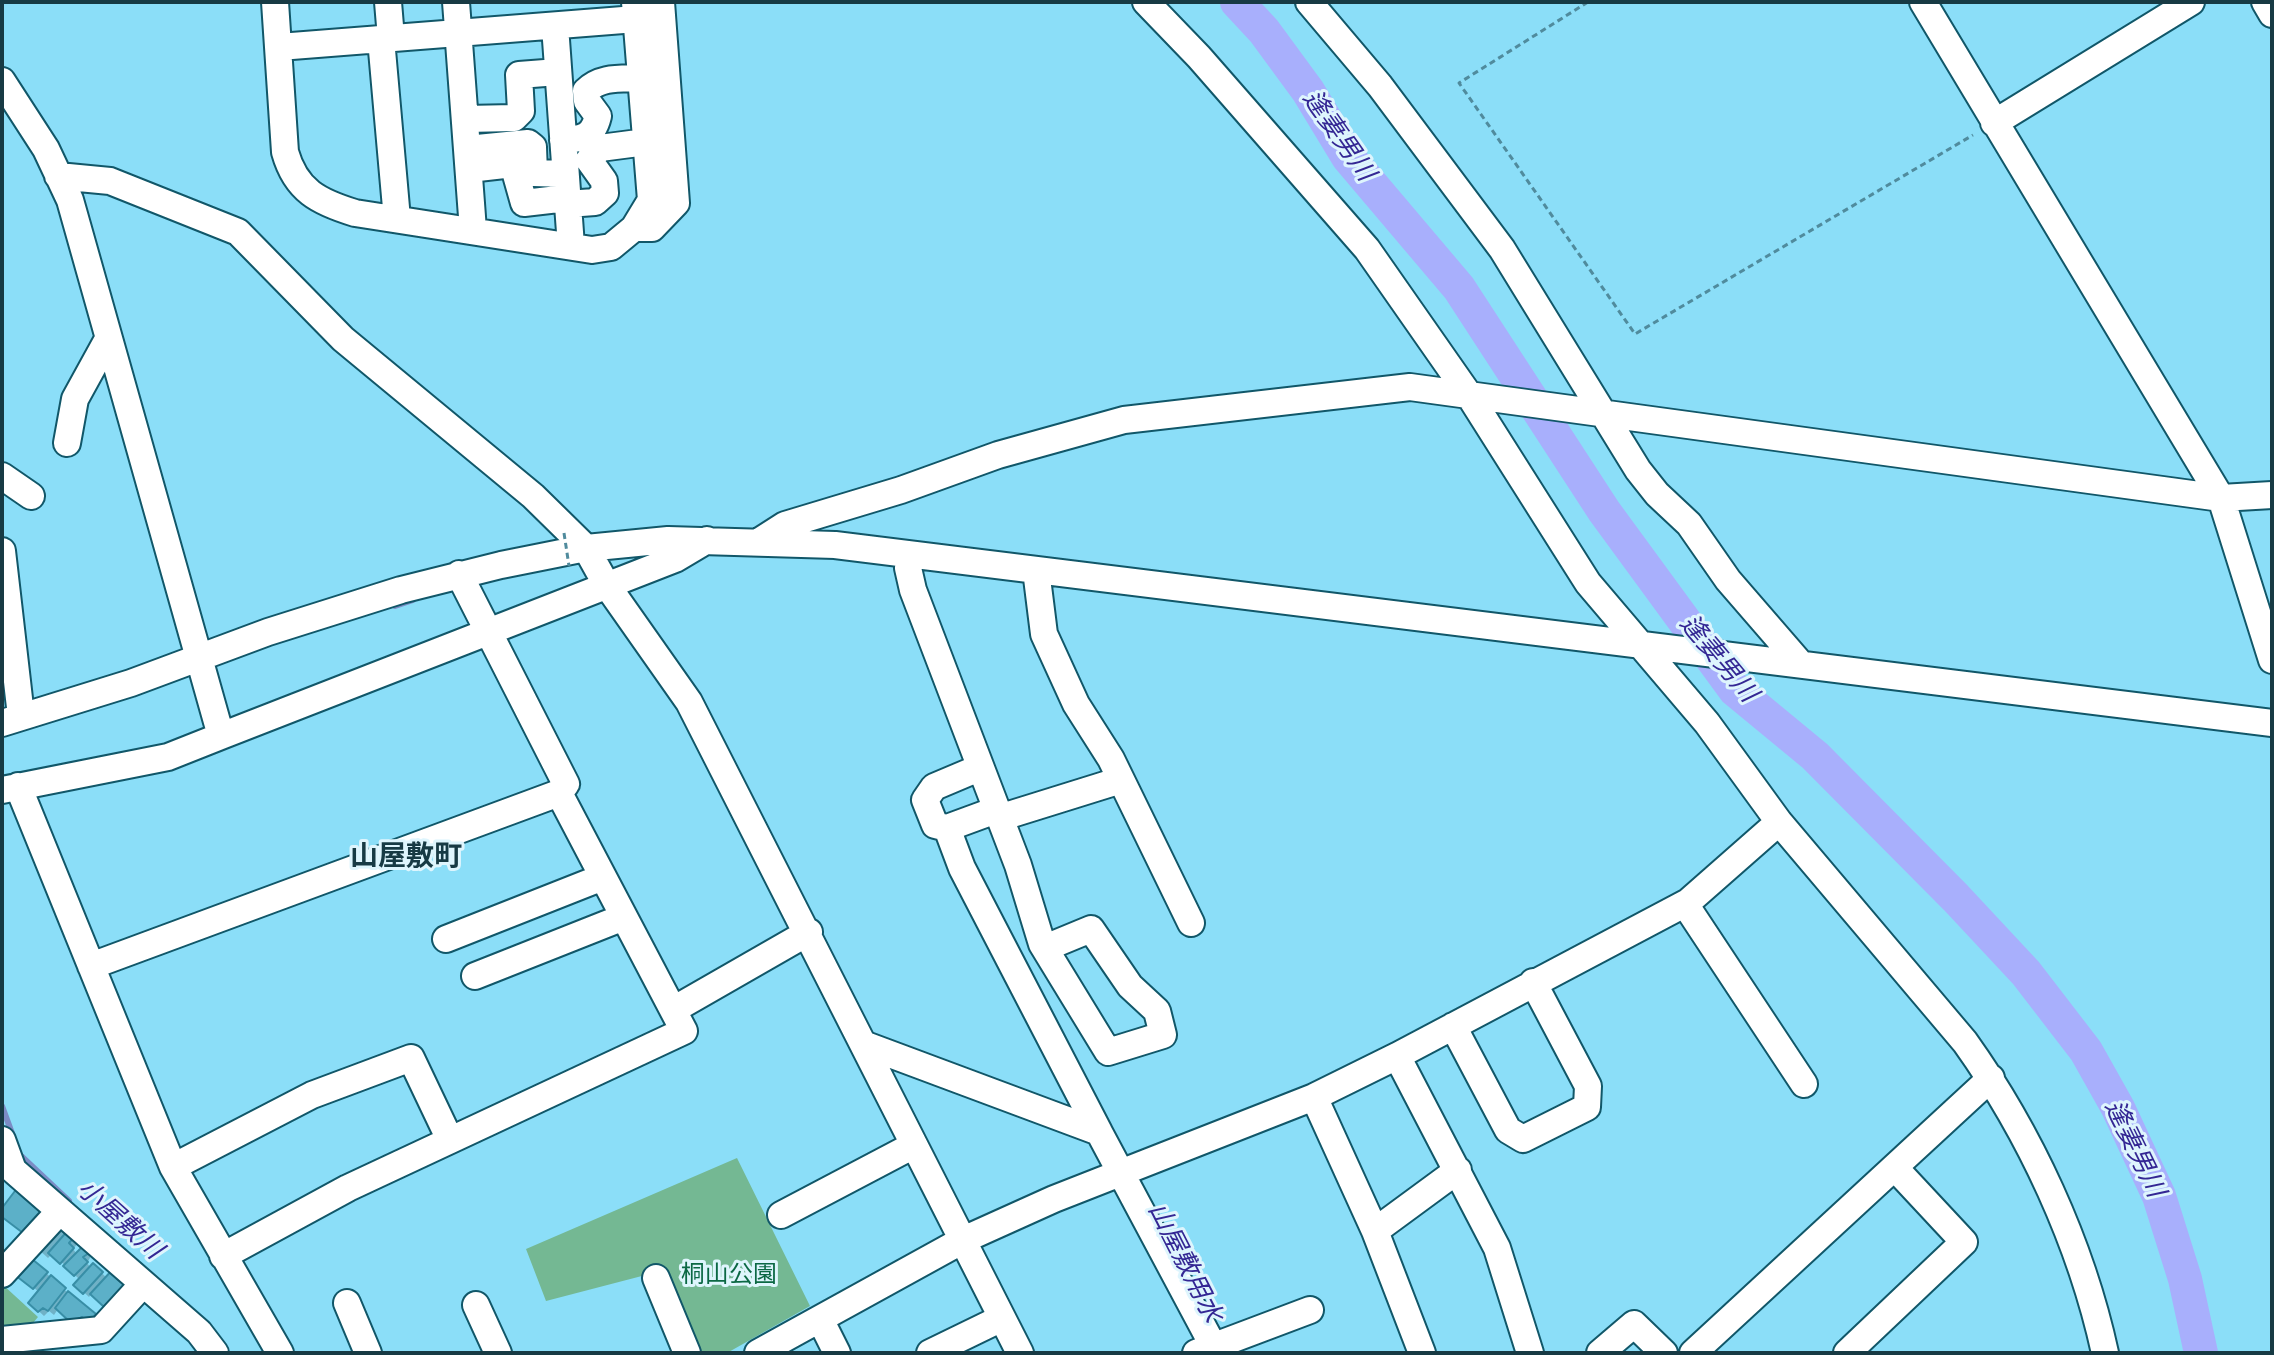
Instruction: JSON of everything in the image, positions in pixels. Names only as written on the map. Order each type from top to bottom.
[{"type":"street","points":[[275,2],[285,152],[298,183],[323,203],[355,213],[592,250],[611,247],[634,228],[651,200],[636,11],[552,16],[459,33],[279,47]]},
{"type":"street","points":[[388,2],[386,39],[397,219]]},
{"type":"street","points":[[456,2],[473,230]]},
{"type":"street","points":[[634,228],[652,228],[676,203],[661,2]]},
{"type":"street","points":[[1146,2],[1199,57],[1367,249],[1474,395],[1588,583],[1647,645],[1779,822],[1965,1042],[1991,1078],[2070,1236],[2096,1309],[2105,1353]]},
{"type":"street","points":[[1309,2],[1380,86],[1502,249],[1594,410],[1657,494],[1689,524],[1791,662]]},
{"type":"street","points":[[1923,2],[2221,498],[2272,660]]},
{"type":"street","points":[[1994,123],[2191,2]]},
{"type":"street","points":[[2265,2],[2272,14]]},
{"type":"street","points":[[552,16],[571,246]]},
{"type":"street","points":[[465,119],[514,118],[521,111],[519,75],[558,72]]},
{"type":"street","points":[[563,140],[577,139],[594,131],[598,116],[587,101],[586,91],[592,85],[601,80],[641,78]]},
{"type":"street","points":[[2,81],[46,149],[70,200],[221,736]]},
{"type":"street","points":[[468,159],[528,143],[533,147],[534,173],[567,192],[595,202],[605,193],[604,181],[589,160],[600,148],[646,142]]},
{"type":"street","points":[[58,176],[110,181],[238,232],[343,339],[533,496],[578,557],[606,584],[689,702],[809,932],[1018,1352]]},
{"type":"street","points":[[67,443],[75,399],[108,339]]},
{"type":"street","points":[[760,541],[785,525],[901,490],[998,455],[1124,420],[1410,387],[2221,498],[2272,495]]},
{"type":"street","points":[[2,476],[31,496]]},
{"type":"street","points":[[2,551],[12,720],[131,683],[199,655],[459,574],[668,540],[707,540],[760,541],[911,555],[2272,723]]},
{"type":"street","points":[[280,1353],[173,1167],[91,966],[10,788],[168,757],[675,559],[707,540]]},
{"type":"street","points":[[911,555],[908,568],[913,590],[1045,948],[1108,1052],[1163,1035],[1157,1011],[1130,986],[1091,929],[1045,948]]},
{"type":"street","points":[[1036,570],[1044,634],[1076,704],[1121,780],[1191,923]]},
{"type":"street","points":[[91,966],[559,793],[566,784],[485,631],[459,574]]},
{"type":"street","points":[[979,768],[934,787],[925,800],[935,825],[947,828],[1121,780]]},
{"type":"street","points":[[223,1256],[348,1188],[684,1031],[559,793]]},
{"type":"street","points":[[758,1353],[963,1240],[1123,1172],[1314,1097],[1397,1056],[1685,904],[1779,822]]},
{"type":"street","points":[[947,828],[962,868],[1099,1132],[1123,1172],[1209,1350],[1310,1310]]},
{"type":"street","points":[[446,939],[603,877]]},
{"type":"street","points":[[1685,904],[1804,1084]]},
{"type":"street","points":[[475,976],[624,917]]},
{"type":"street","points":[[673,1010],[809,932]]},
{"type":"street","points":[[1453,1026],[1508,1130],[1523,1139],[1587,1107],[1588,1086],[1533,982]]},
{"type":"street","points":[[863,1044],[1099,1132]]},
{"type":"street","points":[[1397,1056],[1497,1248],[1530,1353]]},
{"type":"street","points":[[173,1167],[312,1095],[411,1058],[450,1140]]},
{"type":"street","points":[[1693,1353],[1991,1078]]},
{"type":"street","points":[[1314,1097],[1375,1231],[1422,1353]]},
{"type":"street","points":[[2,1140],[13,1170],[199,1332],[215,1353]]},
{"type":"street","points":[[781,1215],[914,1145]]},
{"type":"street","points":[[1847,1353],[1964,1242],[1895,1168]]},
{"type":"street","points":[[1375,1231],[1458,1170]]},
{"type":"street","points":[[2,1274],[59,1212]]},
{"type":"street","points":[[656,1278],[687,1353]]},
{"type":"street","points":[[2,1340],[101,1330],[143,1284]]},
{"type":"street","points":[[347,1303],[368,1353]]},
{"type":"street","points":[[476,1305],[498,1353]]},
{"type":"street","points":[[930,1353],[1002,1318]]},
{"type":"street","points":[[821,1321],[837,1353]]},
{"type":"street","points":[[1600,1353],[1634,1324],[1664,1353]]},
{"type":"path","points":[[1588,2],[1459,83],[1635,334],[1994,123]]},
{"type":"path","points":[[564,533],[578,557]]},
{"type":"green space","name":"桐山公園","points":[[737,1158],[810,1306],[727,1353],[696,1353],[661,1271],[546,1301],[526,1249]]},
{"type":"green space","points":[[2,1284],[38,1317],[22,1336],[2,1337]]},
{"type":"building","points":[[18,1187],[46,1207],[23,1233],[2,1217],[2,1208]]},
{"type":"building","points":[[70,1228],[77,1234],[69,1243],[74,1248],[60,1264],[48,1253]]},
{"type":"building","points":[[87,1242],[89,1253],[83,1257],[88,1262],[74,1276],[63,1266]]},
{"type":"building","points":[[27,1255],[48,1272],[33,1289],[15,1275]]},
{"type":"building","points":[[93,1263],[103,1272],[83,1294],[73,1285]]},
{"type":"building","points":[[114,1268],[129,1281],[104,1307],[90,1294]]},
{"type":"building","points":[[51,1275],[66,1288],[48,1311],[43,1308],[38,1312],[28,1303]]},
{"type":"building","points":[[68,1291],[96,1314],[88,1322],[82,1317],[71,1323],[55,1308]]},
{"type":"waterway","name":"逢妻男川","points":[[1237,2],[1264,31],[1308,91],[1348,157],[1459,288],[1604,511],[1735,690],[1815,756],[1956,898],[2026,973],[2086,1051],[2118,1108],[2159,1196],[2185,1279],[2201,1353]]},
{"type":"waterway","points":[[395,606],[413,600]]},
{"type":"waterway","name":"小屋敷川","points":[[2,1106],[13,1136]]},
{"type":"waterway","name":"小屋敷川","points":[[19,1154],[69,1201]]},
{"type":"district","name":"山屋敷町","points":[[406,857]]},
{"type":"water label","name":"山屋敷用水","points":[[1184,1263]]}]
